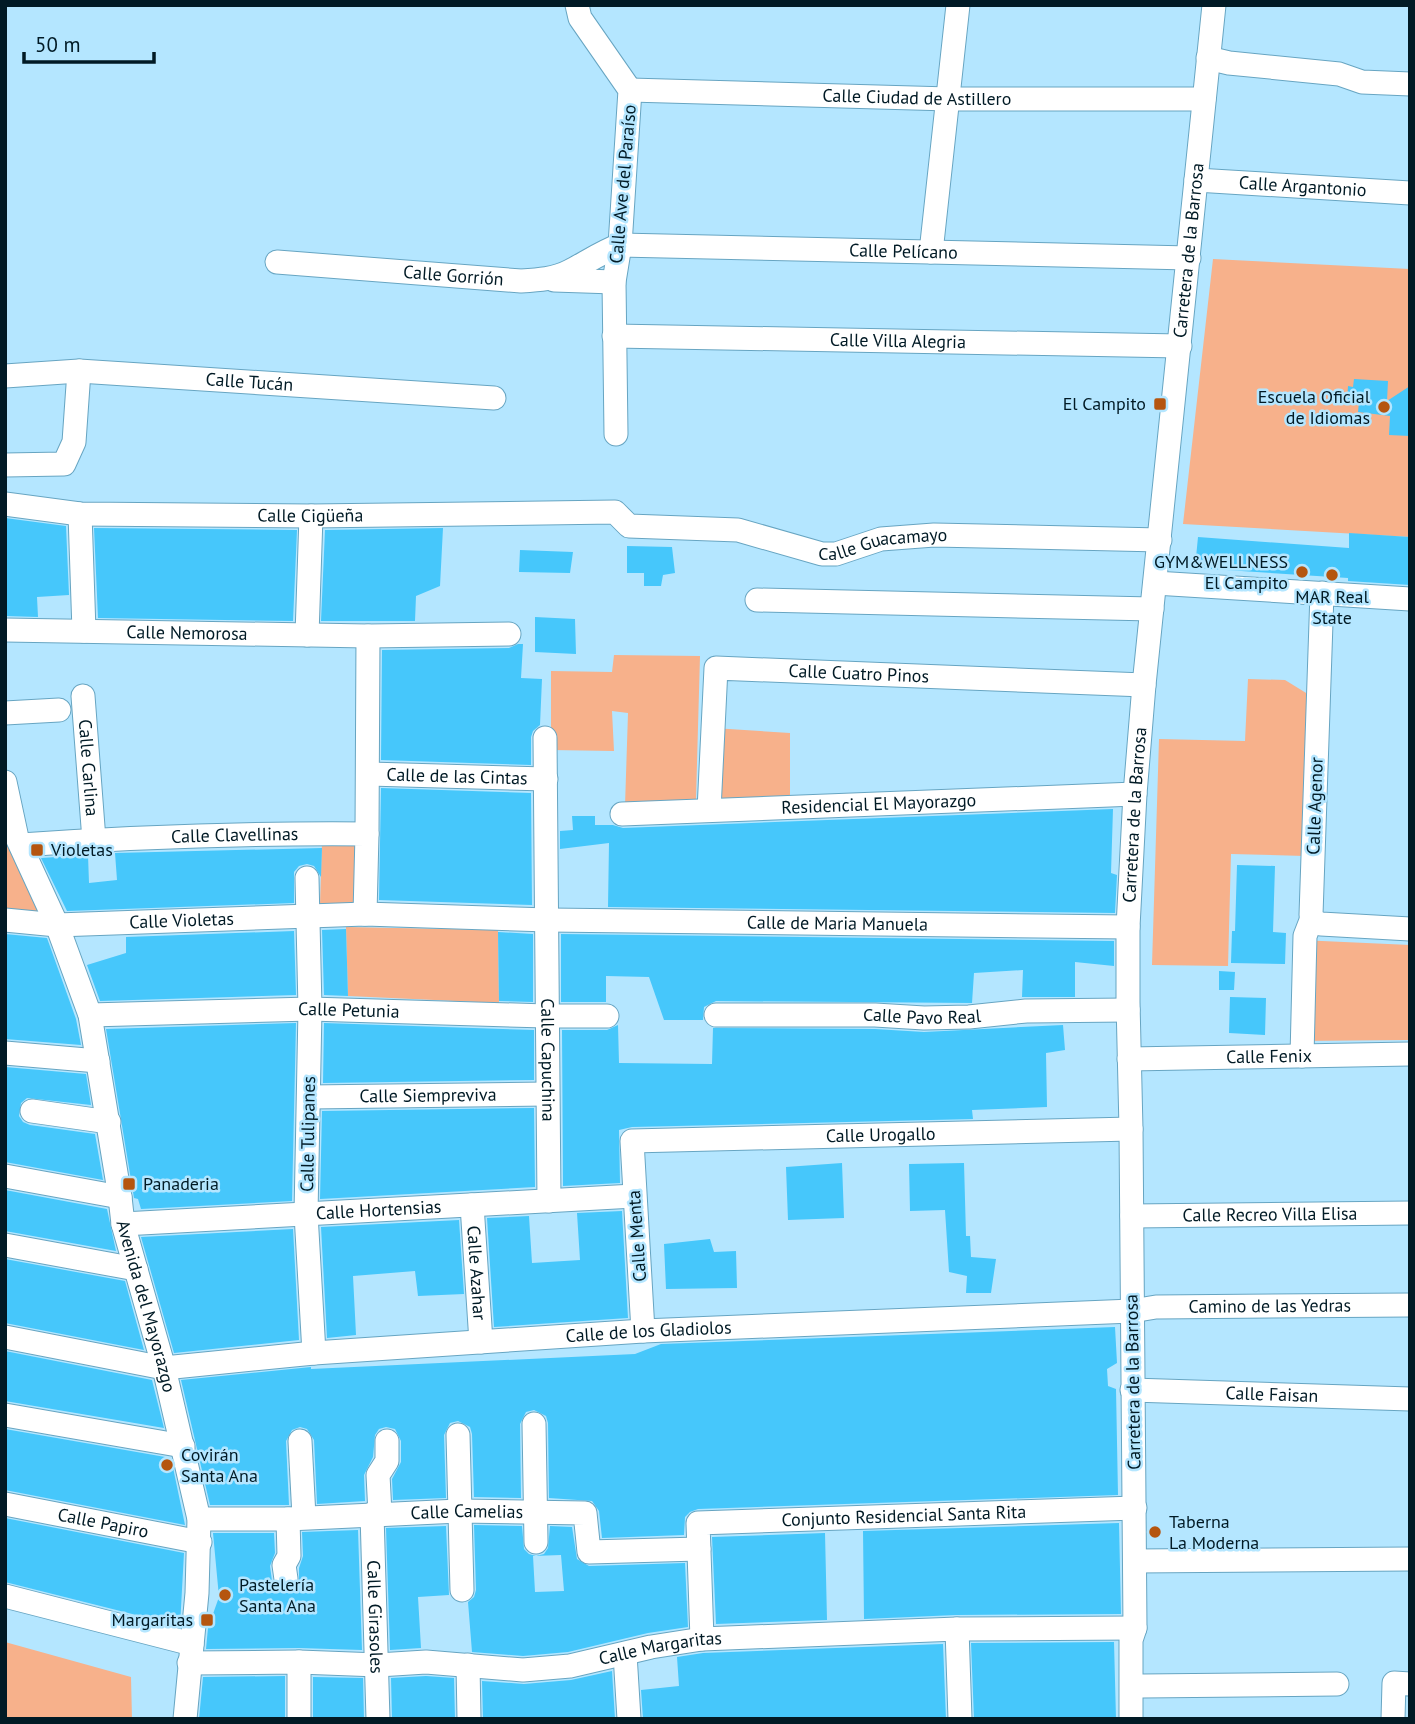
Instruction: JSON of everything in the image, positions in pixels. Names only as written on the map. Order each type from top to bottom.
[{"type":"street","name":"Calle Ave del Paraíso","points":[[577,5],[580,18],[630,90],[620,245],[614,282],[616,433]]},
{"type":"street","points":[[932,251],[958,5]]},
{"type":"street","name":"Carretera de la Barrosa","points":[[1131,1719],[1131,1640],[1136,1628],[1128,927],[1144,684],[1214,5]]},
{"type":"street","points":[[1208,58],[1229,63],[1339,75],[1362,82],[1410,85]]},
{"type":"street","name":"Calle Ciudad de Astillero","points":[[630,90],[949,99],[1204,99]]},
{"type":"street","name":"Calle Argantonio","points":[[1196,180],[1410,193]]},
{"type":"street","name":"Calle Pelícano","points":[[620,245],[1189,258]]},
{"type":"street","name":"Calle Gorrión","points":[[277,262],[521,281],[546,279],[568,272],[601,252],[620,245]]},
{"type":"street","points":[[546,279],[614,282]]},
{"type":"street","name":"Calle Villa Alegria","points":[[614,336],[1180,346]]},
{"type":"street","points":[[5,466],[64,464],[74,442],[79,371]]},
{"type":"street","name":"Calle Tucán","points":[[5,376],[79,371],[494,398]]},
{"type":"street","name":"Calle Cigüeña","points":[[5,504],[80,514],[311,516],[615,512]]},
{"type":"street","name":"Calle Guacamayo","points":[[615,512],[629,526],[738,530],[822,554],[836,554],[881,539],[934,535],[1160,540]]},
{"type":"street","points":[[80,514],[84,631]]},
{"type":"street","points":[[307,635],[311,516]]},
{"type":"street","points":[[1155,583],[1410,599]]},
{"type":"street","name":"Calle Agenor","points":[[1302,1056],[1305,936],[1312,918],[1322,593]]},
{"type":"street","points":[[757,600],[1152,608]]},
{"type":"street","name":"Calle Nemorosa","points":[[5,630],[368,636],[509,634]]},
{"type":"street","points":[[365,914],[369,774],[368,636]]},
{"type":"street","name":"Calle Cuatro Pinos","points":[[709,810],[716,668],[1144,684]]},
{"type":"street","name":"Calle Carlina","points":[[83,696],[94,840]]},
{"type":"street","points":[[5,713],[59,710]]},
{"type":"street","name":"Calle Capuchina","points":[[545,738],[549,1200]]},
{"type":"street","name":"Calle de las Cintas","points":[[369,774],[546,779]]},
{"type":"street","name":"Avenida del Mayorazgo","points":[[5,782],[14,839],[57,925],[90,1015],[109,1122],[122,1224],[164,1368],[183,1446],[199,1530],[185,1719]]},
{"type":"street","name":"Residencial El Mayorazgo","points":[[622,814],[1135,794]]},
{"type":"street","name":"Calle Clavellinas","points":[[14,839],[94,840],[294,833],[367,834]]},
{"type":"street","points":[[307,878],[307,915]]},
{"type":"street","name":"Calle Violetas","points":[[5,920],[57,925],[365,914],[548,920]]},
{"type":"street","name":"Calle Tulipanes","points":[[307,915],[310,1009],[306,1214],[314,1353]]},
{"type":"street","points":[[1312,918],[1321,924],[1410,929]]},
{"type":"street","name":"Calle de Maria Manuela","points":[[548,920],[1128,927]]},
{"type":"street","name":"Calle Petunia","points":[[90,1015],[310,1009],[607,1016]]},
{"type":"street","name":"Calle Pavo Real","points":[[716,1015],[875,1015],[924,1018],[969,1017],[1026,1010],[1128,1010]]},
{"type":"street","points":[[5,1053],[97,1061]]},
{"type":"street","name":"Calle Fenix","points":[[1129,1059],[1410,1054]]},
{"type":"street","name":"Calle Siempreviva","points":[[309,1097],[547,1094]]},
{"type":"street","points":[[32,1111],[109,1122]]},
{"type":"street","name":"Calle Urogallo","points":[[632,1141],[1131,1129]]},
{"type":"street","name":"Calle Menta","points":[[632,1141],[643,1331]]},
{"type":"street","points":[[5,1176],[120,1196]]},
{"type":"street","name":"Calle Hortensias","points":[[122,1224],[634,1196]]},
{"type":"street","name":"Calle Azahar","points":[[472,1205],[481,1342]]},
{"type":"street","name":"Calle Recreo Villa Elisa","points":[[1132,1216],[1410,1213]]},
{"type":"street","points":[[5,1245],[136,1269]]},
{"type":"street","name":"Camino de las Yedras","points":[[1132,1311],[1156,1307],[1410,1305]]},
{"type":"street","name":"Calle de los Gladiolos","points":[[5,1337],[164,1368],[314,1353],[643,1331],[1132,1311]]},
{"type":"street","name":"Calle Faisan","points":[[1132,1391],[1410,1399]]},
{"type":"street","points":[[5,1415],[183,1446]]},
{"type":"street","points":[[534,1424],[536,1542]]},
{"type":"street","points":[[457,1435],[462,1590]]},
{"type":"street","points":[[286,1579],[284,1565],[289,1556],[296,1518],[300,1441]]},
{"type":"street","name":"Calle Girasoles","points":[[378,1719],[376,1514],[378,1475],[387,1461],[387,1441]]},
{"type":"street","name":"Calle Papiro","points":[[5,1504],[199,1530]]},
{"type":"street","name":"Conjunto Residencial Santa Rita","points":[[699,1549],[698,1523],[1135,1508]]},
{"type":"street","name":"Calle Camelias","points":[[199,1530],[296,1518],[376,1514],[459,1511],[585,1513],[589,1552],[699,1549]]},
{"type":"street","points":[[699,1549],[702,1639]]},
{"type":"street","points":[[1135,1561],[1410,1559]]},
{"type":"street","name":"Calle Margaritas","points":[[5,1596],[190,1654],[299,1662],[426,1662],[523,1670],[570,1666],[702,1639],[957,1629],[1136,1628]]},
{"type":"street","name":"Carretera de la Barrosa","points":[[1136,1628],[1141,1639],[1143,1719]]},
{"type":"street","points":[[957,1629],[960,1719]]},
{"type":"street","points":[[625,1654],[629,1719]]},
{"type":"street","points":[[299,1662],[299,1719]]},
{"type":"street","points":[[468,1665],[469,1719]]},
{"type":"street","points":[[1393,1719],[1394,1683],[1410,1684]]},
{"type":"street","points":[[1142,1686],[1336,1684]]},
{"type":"shaded area","points":[[1213,259],[1410,269],[1410,537],[1183,524]]},
{"type":"shaded area","points":[[614,655],[700,656],[696,799],[625,806],[628,713],[612,711],[614,751],[551,750],[551,671],[612,672]]},
{"type":"shaded area","points":[[1248,679],[1285,680],[1311,696],[1305,856],[1231,854],[1228,966],[1152,965],[1159,739],[1245,741]]},
{"type":"shaded area","points":[[713,728],[790,733],[790,797],[710,799]]},
{"type":"shaded area","points":[[322,841],[355,841],[358,906],[320,905]]},
{"type":"shaded area","points":[[5,844],[11,845],[41,919],[5,915]]},
{"type":"shaded area","points":[[346,927],[498,930],[499,1003],[348,996]]},
{"type":"shaded area","points":[[1300,940],[1410,945],[1410,1040],[1298,1041]]},
{"type":"shaded area","points":[[5,1642],[131,1677],[132,1719],[5,1719]]},
{"type":"building","name":"Escuela Oficial de Idiomas","points":[[1354,379],[1388,381],[1387,401],[1410,386],[1410,436],[1389,435],[1390,416],[1358,412],[1359,402],[1347,402],[1348,386],[1353,387]]},
{"type":"building","points":[[5,518],[66,526],[69,595],[37,597],[38,617],[5,616]]},
{"type":"building","points":[[94,528],[297,530],[293,621],[98,618]]},
{"type":"building","points":[[443,528],[440,586],[416,596],[415,621],[321,621],[325,530]]},
{"type":"building","points":[[1349,533],[1410,537],[1410,585],[1195,568],[1198,537],[1349,548]]},
{"type":"building","points":[[627,546],[672,547],[675,573],[663,575],[661,586],[644,586],[644,573],[627,573]]},
{"type":"building","points":[[520,550],[573,552],[570,573],[519,572]]},
{"type":"building","points":[[535,617],[575,619],[576,654],[535,652]]},
{"type":"building","points":[[523,644],[521,678],[542,679],[540,725],[531,737],[531,765],[381,760],[382,650],[509,648]]},
{"type":"building","points":[[381,788],[531,793],[532,905],[379,900]]},
{"type":"building","points":[[1113,809],[1111,873],[1117,875],[1115,913],[608,907],[609,843],[560,849],[560,831],[573,830],[572,816],[595,816],[595,825],[623,828]]},
{"type":"building","points":[[322,848],[321,877],[314,866],[307,864],[299,866],[294,872],[294,903],[67,911],[41,858],[88,855],[89,883],[117,880],[115,853]]},
{"type":"building","points":[[1237,865],[1275,866],[1273,932],[1286,933],[1285,964],[1231,963]]},
{"type":"building","points":[[346,929],[348,996],[324,995],[322,930]]},
{"type":"building","points":[[294,931],[296,995],[100,1001],[87,965],[126,953],[126,937]]},
{"type":"building","points":[[498,932],[533,934],[533,1002],[499,1001]]},
{"type":"building","points":[[5,934],[47,938],[76,1019],[81,1045],[5,1039]]},
{"type":"building","points":[[561,934],[1114,941],[1114,966],[1075,962],[1075,997],[1022,997],[1023,970],[974,973],[972,1003],[716,1001],[704,1007],[703,1020],[664,1020],[649,977],[606,976],[606,1002],[561,1002]]},
{"type":"building","points":[[1219,971],[1235,972],[1234,990],[1219,990]]},
{"type":"building","points":[[1230,997],[1266,998],[1265,1035],[1229,1033]]},
{"type":"building","points":[[296,1023],[292,1201],[141,1209],[138,1199],[134,1198],[106,1029]]},
{"type":"building","points":[[324,1023],[534,1030],[534,1080],[323,1083]]},
{"type":"building","points":[[618,1025],[619,1063],[712,1064],[713,1028],[924,1032],[1063,1025],[1065,1050],[1046,1053],[1047,1107],[972,1110],[973,1119],[632,1127],[619,1130],[620,1183],[563,1186],[562,1030],[607,1030]]},
{"type":"building","points":[[5,1067],[86,1074],[91,1105],[27,1098],[21,1103],[19,1116],[23,1122],[30,1125],[95,1134],[103,1180],[5,1162]]},
{"type":"building","points":[[534,1108],[535,1187],[320,1199],[322,1111]]},
{"type":"building","points":[[842,1163],[844,1218],[788,1220],[786,1167]]},
{"type":"building","points":[[964,1163],[966,1236],[970,1236],[971,1257],[996,1259],[991,1293],[966,1293],[967,1276],[949,1272],[945,1210],[910,1211],[909,1164]]},
{"type":"building","points":[[5,1190],[107,1209],[116,1251],[5,1231]]},
{"type":"building","points":[[622,1211],[628,1318],[494,1327],[487,1218],[529,1216],[532,1263],[580,1260],[577,1213]]},
{"type":"building","points":[[459,1220],[464,1294],[418,1296],[415,1271],[353,1276],[356,1335],[327,1338],[321,1227]]},
{"type":"building","points":[[293,1229],[299,1340],[174,1353],[141,1237]]},
{"type":"building","points":[[710,1239],[714,1252],[736,1251],[737,1288],[666,1289],[664,1244]]},
{"type":"building","points":[[5,1259],[125,1281],[144,1350],[5,1323]]},
{"type":"building","points":[[1115,1327],[1117,1363],[1107,1369],[1108,1386],[1116,1389],[1118,1495],[698,1509],[685,1517],[684,1535],[602,1538],[599,1511],[592,1501],[549,1498],[548,1423],[546,1416],[534,1410],[526,1412],[520,1424],[521,1498],[474,1497],[472,1434],[470,1427],[458,1421],[450,1423],[444,1435],[446,1498],[393,1500],[392,1479],[401,1462],[401,1441],[395,1429],[386,1427],[379,1429],[375,1435],[373,1457],[364,1475],[365,1501],[317,1504],[314,1440],[307,1429],[300,1427],[292,1430],[286,1441],[289,1505],[210,1505],[181,1380],[311,1367],[635,1354],[661,1344]]},
{"type":"building","points":[[5,1351],[152,1380],[164,1428],[5,1401]]},
{"type":"building","points":[[5,1429],[171,1458],[185,1525],[5,1490]]},
{"type":"building","points":[[5,1518],[184,1553],[180,1626],[5,1582]]},
{"type":"building","points":[[1119,1523],[1121,1614],[956,1615],[864,1619],[863,1531]]},
{"type":"building","points":[[474,1525],[522,1526],[524,1549],[536,1556],[544,1554],[548,1548],[550,1526],[572,1527],[577,1559],[589,1566],[685,1563],[688,1627],[648,1633],[568,1652],[523,1656],[472,1652],[468,1602],[474,1597]],"holes":[[[561,1555],[564,1591],[535,1592],[533,1556]]]},
{"type":"building","points":[[446,1526],[449,1595],[418,1597],[421,1648],[390,1650],[386,1528]]},
{"type":"building","points":[[358,1530],[362,1650],[206,1649],[208,1628],[219,1597],[213,1533],[274,1533],[275,1553],[270,1566],[272,1581],[275,1588],[287,1593],[299,1584],[299,1568],[303,1556],[302,1532]]},
{"type":"building","points":[[825,1533],[827,1620],[716,1624],[712,1537]]},
{"type":"building","points":[[1114,1642],[1116,1719],[974,1719],[971,1643]]},
{"type":"building","points":[[943,1644],[946,1719],[643,1719],[641,1690],[679,1686],[677,1657],[703,1653]]},
{"type":"building","points":[[612,1671],[615,1719],[483,1719],[482,1681],[524,1684],[571,1680]]},
{"type":"building","points":[[285,1676],[285,1719],[199,1719],[203,1677]]},
{"type":"building","points":[[313,1677],[363,1678],[364,1719],[313,1719]]},
{"type":"building","points":[[391,1678],[454,1678],[455,1719],[392,1719]]},
{"type":"place","name":"El Campito","points":[[1160,404]]},
{"type":"place","name":"Escuela Oficial de Idiomas","points":[[1384,407]]},
{"type":"place","name":"GYM&WELLNESS El Campito","points":[[1302,572]]},
{"type":"place","name":"MAR Real State","points":[[1332,575]]},
{"type":"place","name":"Violetas","points":[[37,850]]},
{"type":"place","name":"Panaderia","points":[[129,1184]]},
{"type":"place","name":"Covirán Santa Ana","points":[[167,1465]]},
{"type":"place","name":"Taberna La Moderna","points":[[1155,1532]]},
{"type":"place","name":"Pastelería Santa Ana","points":[[225,1595]]},
{"type":"place","name":"Margaritas","points":[[207,1620]]}]
